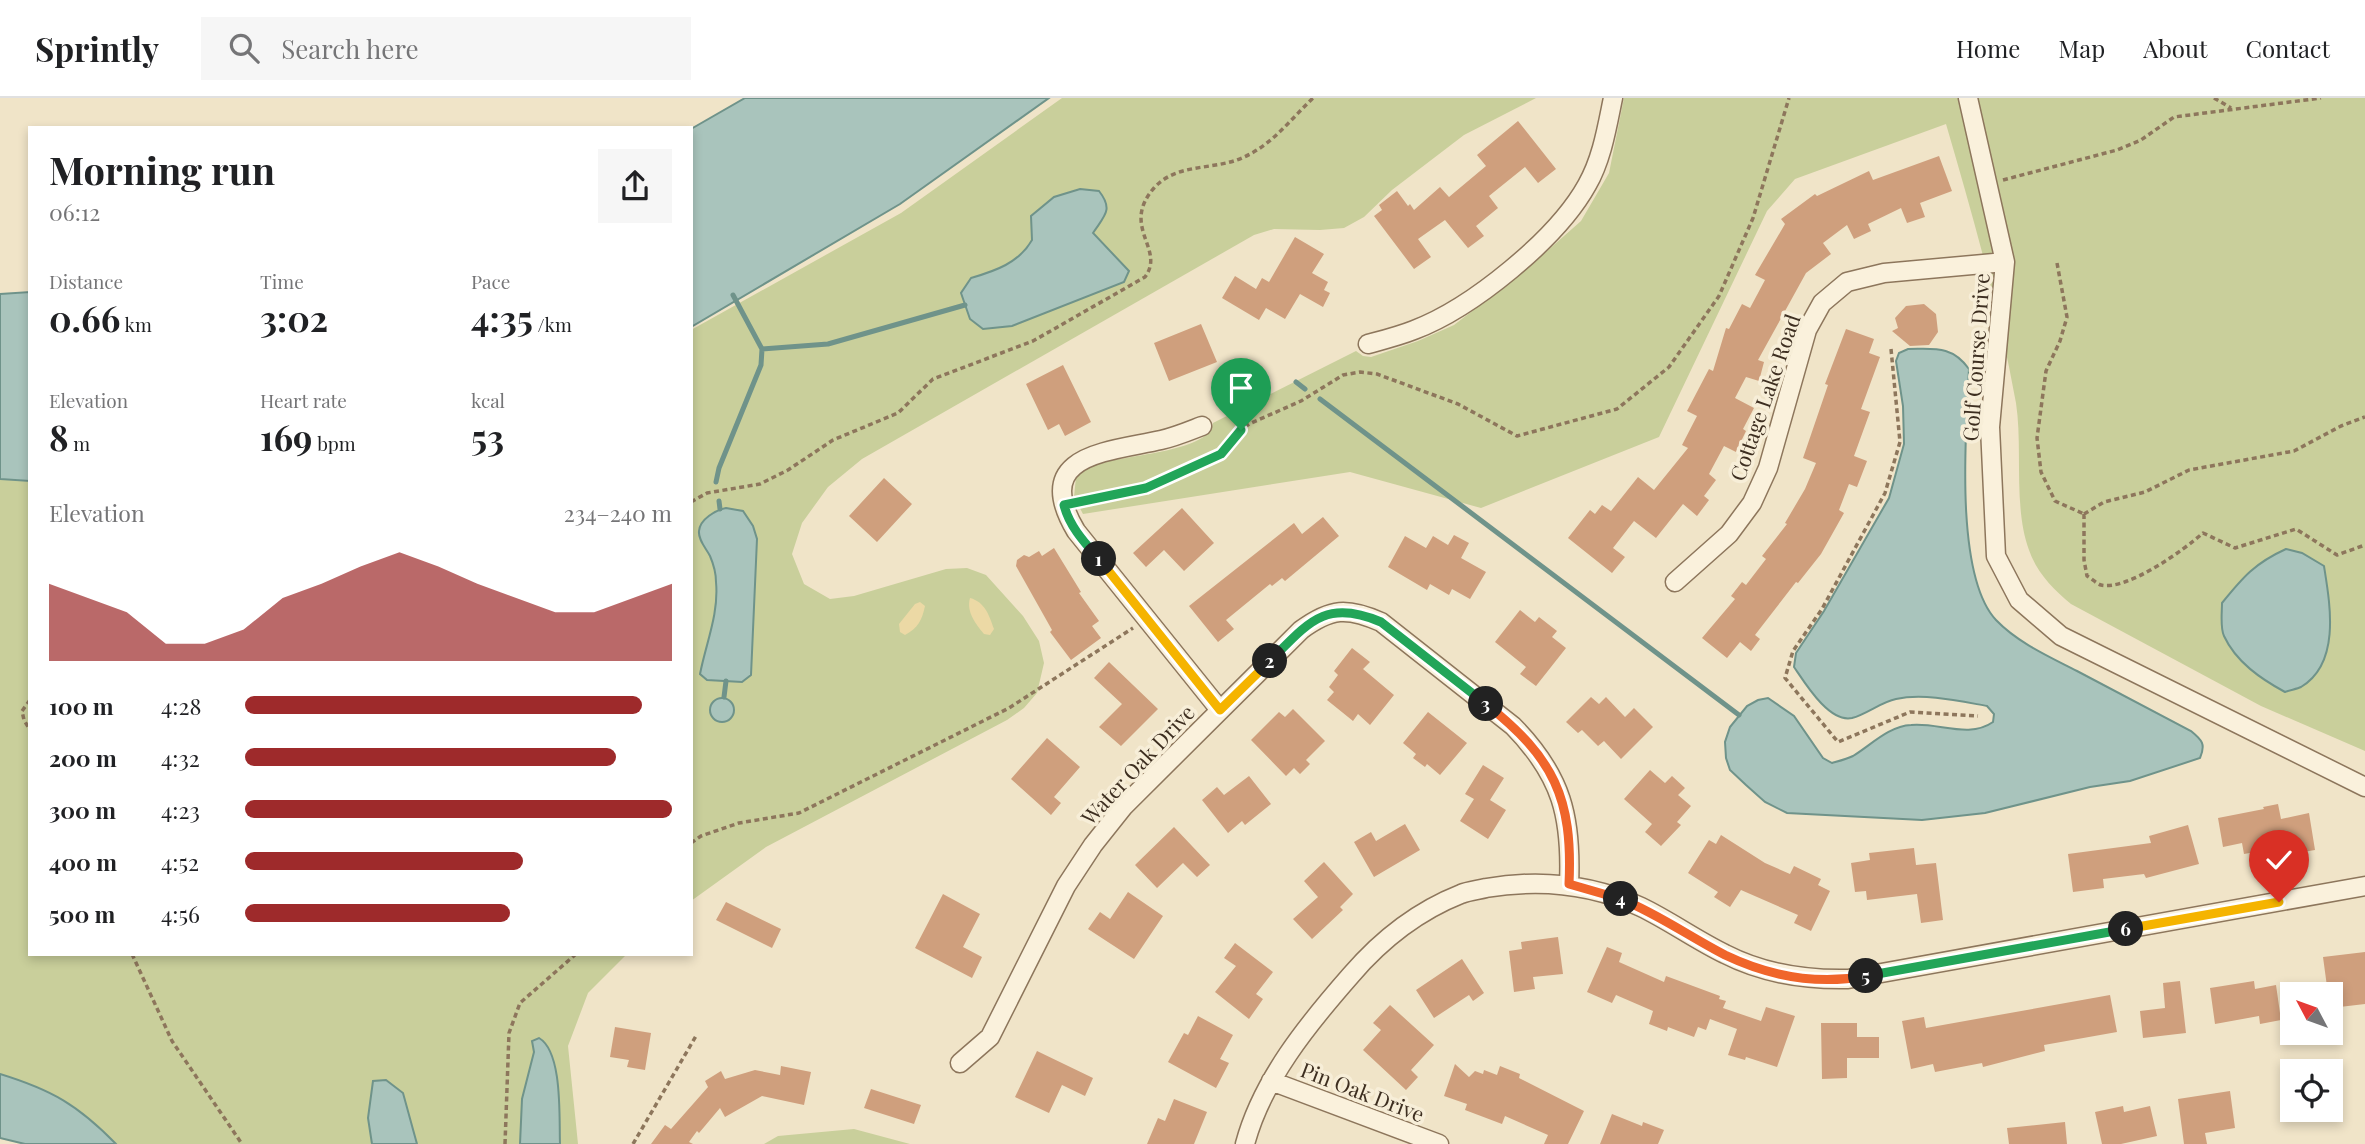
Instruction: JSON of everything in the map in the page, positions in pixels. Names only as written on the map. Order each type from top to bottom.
[{"type":"street","points":[[1368,344],[1415,330],[1445,315],[1507,272],[1569,215],[1589,183],[1605,139],[1613,98]]},
{"type":"street","name":"Golf Course Drive","points":[[1968,98],[2005,262],[1991,439],[1996,556],[2019,600],[2062,636],[2365,787]]},
{"type":"street","name":"Cottage Lake Road","points":[[1675,582],[1729,534],[1752,503],[1768,468],[1807,330],[1822,303],[1847,282],[1884,273],[2005,262]]},
{"type":"street","points":[[1202,426],[1165,439],[1093,454],[1078,461],[1068,473],[1063,486],[1064,505],[1076,531],[1220,710]]},
{"type":"street","name":"Water Oak Drive","points":[[960,1063],[990,1037],[1066,886],[1093,845],[1124,806],[1301,630],[1320,617],[1339,611],[1361,613],[1381,622],[1513,726],[1541,759],[1559,791],[1567,815],[1571,847],[1569,884]]},
{"type":"street","points":[[1245,1144],[1249,1128],[1271,1081],[1322,1007],[1367,956],[1411,919],[1463,893],[1514,883],[1569,884],[1642,907],[1753,967],[1815,980],[1848,979],[2365,886]]},
{"type":"street","name":"Pin Oak Drive","points":[[1271,1081],[1439,1144]]},
{"type":"path","points":[[693,501],[707,493],[760,484],[788,470],[833,440],[898,413],[933,379],[1033,341],[1145,277],[1151,270],[1153,260],[1140,226],[1141,209],[1153,189],[1166,177],[1182,171],[1224,164],[1268,144],[1313,98]]},
{"type":"path","points":[[1064,505],[1146,488],[1200,464],[1221,454],[1249,424],[1301,401],[1343,375],[1360,372],[1377,374],[1458,404],[1517,436],[1617,409],[1669,367],[1719,296],[1753,218],[1789,98]]},
{"type":"path","points":[[2214,98],[2233,109]]},
{"type":"path","points":[[1987,184],[2118,150],[2141,140],[2174,117],[2320,98]]},
{"type":"path","points":[[2057,263],[2067,317],[2060,341],[2046,371],[2037,438],[2038,450],[2041,472],[2055,501],[2084,514]]},
{"type":"path","points":[[1891,349],[1900,443],[1885,493],[1822,609],[1793,651],[1784,678],[1838,742],[1910,712],[1978,716]]},
{"type":"path","points":[[2084,514],[2104,502],[2145,492],[2189,470],[2294,451],[2341,426],[2365,417]]},
{"type":"path","points":[[2084,514],[2084,560],[2087,576],[2101,585],[2125,583],[2190,545],[2203,533],[2235,548],[2296,528],[2337,555],[2365,545]]},
{"type":"path","points":[[693,842],[701,836],[739,823],[799,813],[1009,708],[1147,620]]},
{"type":"path","points":[[28,703],[22,711],[28,727]]},
{"type":"path","points":[[133,956],[172,1041],[242,1144]]},
{"type":"path","points":[[505,1144],[509,1033],[512,1023],[520,1003],[574,956]]},
{"type":"path","points":[[633,1144],[696,1036]]},
{"type":"green space","points":[[1062,98],[1536,98],[1464,135],[1392,190],[1364,217],[1344,228],[1274,229],[1254,235],[862,459],[828,487],[802,523],[792,554],[804,584],[830,599],[854,596],[946,569],[967,568],[986,575],[1023,616],[1039,641],[1044,663],[1037,693],[1024,708],[1007,720],[766,847],[693,900],[693,329],[901,213]]},
{"type":"green space","points":[[1624,98],[2365,98],[2365,751],[2261,706],[2071,604],[2041,573],[2029,550],[2021,515],[2018,420],[2002,332],[1946,124],[1795,179],[1767,211],[1659,437],[1481,508],[1350,472],[1083,514],[1074,497],[1076,477],[1090,467],[1162,452],[1197,441],[1208,433],[1213,423],[1356,351],[1371,357],[1454,325],[1522,273],[1581,221],[1609,173]]},
{"type":"green space","points":[[0,479],[28,481],[28,956],[625,956],[588,993],[568,1046],[578,1144],[116,1144],[76,1108],[63,1100],[36,1086],[0,1074]]},
{"type":"green space","points":[[854,1129],[910,1144],[764,1144],[778,1136]]},
{"type":"sand","points":[[970,598],[983,606],[988,614],[994,629],[990,635],[984,634],[972,618]]},
{"type":"sand","points":[[920,602],[925,606],[921,619],[905,635],[900,632],[899,624],[915,604]]},
{"type":"water","points":[[745,98],[1049,98],[900,204],[693,326],[693,128]]},
{"type":"water","points":[[1080,189],[1099,191],[1104,198],[1106,213],[1093,233],[1129,271],[1124,282],[1012,326],[983,329],[970,319],[961,293],[971,278],[997,269],[1020,255],[1032,240],[1031,216],[1054,197]]},
{"type":"water","points":[[28,292],[28,481],[0,479],[0,294]]},
{"type":"water","points":[[1908,349],[1949,352],[1963,361],[1969,369],[1965,463],[1968,537],[1983,599],[1996,620],[2035,649],[2191,731],[2202,743],[2200,758],[2130,781],[2090,787],[1985,813],[1922,820],[1787,813],[1765,802],[1730,770],[1725,742],[1730,727],[1747,706],[1768,698],[1794,716],[1823,758],[1832,763],[1853,756],[1888,732],[1903,726],[1921,725],[1964,730],[1984,727],[1993,722],[1994,714],[1987,706],[1918,697],[1890,701],[1858,716],[1843,718],[1818,700],[1794,667],[1796,653],[1824,611],[1889,498],[1904,444],[1903,406],[1896,361],[1899,353]]},
{"type":"water","points":[[726,508],[743,511],[753,526],[757,539],[751,675],[742,682],[707,680],[700,674],[714,617],[716,579],[699,531],[709,516]]},
{"type":"water","points":[[2286,549],[2302,553],[2324,566],[2330,632],[2322,663],[2314,676],[2301,687],[2285,692],[2258,675],[2235,654],[2222,629],[2222,603],[2258,565]]},
{"type":"water","points":[[722,698],[731,701],[734,710],[731,719],[722,722],[713,719],[710,710],[713,701]]},
{"type":"water","points":[[539,1038],[547,1046],[556,1071],[560,1144],[520,1144],[522,1099],[534,1052],[532,1041]]},
{"type":"water","points":[[0,1074],[35,1086],[63,1100],[116,1144],[25,1144],[0,1138]]},
{"type":"water","points":[[386,1080],[403,1093],[417,1144],[372,1144],[368,1118],[373,1081]]},
{"type":"building","points":[[1518,121],[1556,169],[1538,183],[1525,167],[1489,196],[1498,208],[1476,226],[1484,236],[1468,248],[1445,220],[1418,239],[1431,257],[1414,269],[1374,216],[1382,210],[1379,205],[1397,191],[1414,210],[1440,187],[1449,197],[1486,166],[1477,155]]},
{"type":"building","points":[[1939,156],[1952,191],[1920,203],[1925,217],[1907,223],[1901,208],[1868,224],[1871,231],[1854,239],[1847,225],[1823,243],[1831,254],[1806,273],[1758,360],[1764,362],[1759,381],[1746,377],[1735,398],[1754,408],[1743,429],[1746,431],[1736,452],[1724,446],[1709,474],[1716,480],[1704,496],[1709,500],[1697,516],[1683,504],[1656,538],[1634,521],[1613,548],[1625,557],[1612,573],[1568,538],[1590,510],[1595,514],[1602,505],[1611,511],[1638,477],[1654,490],[1688,448],[1682,445],[1697,416],[1687,411],[1709,369],[1713,371],[1726,328],[1729,329],[1742,304],[1750,308],[1765,280],[1755,275],[1785,224],[1781,219],[1815,194],[1817,196],[1869,171],[1873,180]]},
{"type":"building","points":[[1295,237],[1324,254],[1312,273],[1328,282],[1324,290],[1330,293],[1323,307],[1300,294],[1285,319],[1266,308],[1259,320],[1222,298],[1235,276],[1256,289],[1262,278],[1269,282]]},
{"type":"building","points":[[1924,304],[1936,314],[1938,332],[1929,345],[1910,346],[1892,331],[1898,328],[1895,318],[1906,306]]},
{"type":"building","points":[[1201,324],[1217,362],[1169,381],[1154,343]]},
{"type":"building","points":[[1846,329],[1874,339],[1869,353],[1880,357],[1861,409],[1870,412],[1854,456],[1867,461],[1857,487],[1849,484],[1839,510],[1844,513],[1821,554],[1755,635],[1760,639],[1751,651],[1740,642],[1727,658],[1702,638],[1735,599],[1731,596],[1742,582],[1746,585],[1766,559],[1762,556],[1787,524],[1785,523],[1805,489],[1816,463],[1803,458],[1828,385],[1825,384]]},
{"type":"building","points":[[1063,365],[1091,422],[1065,436],[1059,424],[1048,430],[1026,384]]},
{"type":"building","points":[[884,478],[912,504],[877,542],[849,516]]},
{"type":"building","points":[[1182,508],[1214,543],[1184,571],[1164,550],[1146,567],[1133,553]]},
{"type":"building","points":[[1323,517],[1339,536],[1285,581],[1282,578],[1272,586],[1270,584],[1226,620],[1234,629],[1218,642],[1189,606],[1294,523],[1302,534]]},
{"type":"building","points":[[1454,535],[1469,543],[1461,558],[1486,572],[1470,599],[1452,589],[1449,595],[1430,584],[1427,590],[1388,567],[1405,536],[1426,548],[1433,536],[1448,545]]},
{"type":"building","points":[[1054,548],[1081,592],[1079,593],[1099,621],[1092,626],[1101,638],[1071,660],[1050,632],[1052,630],[1016,566],[1017,560],[1024,555],[1029,557],[1039,551],[1042,556]]},
{"type":"building","points":[[1520,610],[1535,622],[1539,617],[1557,631],[1552,637],[1566,648],[1536,686],[1520,674],[1526,667],[1495,642]]},
{"type":"building","points":[[1352,648],[1370,662],[1363,669],[1394,695],[1370,725],[1358,714],[1353,721],[1327,700],[1334,692],[1329,687],[1338,675],[1334,671]]},
{"type":"building","points":[[1109,662],[1158,709],[1121,746],[1099,727],[1122,704],[1094,678]]},
{"type":"building","points":[[1591,697],[1599,704],[1606,697],[1625,717],[1634,708],[1653,727],[1621,759],[1604,741],[1598,746],[1582,730],[1578,733],[1566,722]]},
{"type":"building","points":[[1293,709],[1325,741],[1306,760],[1310,764],[1300,774],[1294,768],[1286,776],[1251,740],[1279,712],[1285,717]]},
{"type":"building","points":[[1428,712],[1467,743],[1440,775],[1427,764],[1425,767],[1413,758],[1416,754],[1403,743]]},
{"type":"building","points":[[1047,738],[1080,767],[1054,797],[1061,803],[1051,815],[1011,779]]},
{"type":"building","points":[[1483,765],[1504,778],[1490,800],[1506,810],[1488,839],[1460,821],[1474,799],[1465,794]]},
{"type":"building","points":[[1650,770],[1665,783],[1672,776],[1685,788],[1678,795],[1691,806],[1677,822],[1681,825],[1661,846],[1645,832],[1652,824],[1624,799]]},
{"type":"building","points":[[1249,776],[1271,804],[1245,825],[1242,821],[1228,833],[1202,800],[1217,787],[1224,795]]},
{"type":"building","points":[[2278,804],[2281,819],[2309,813],[2315,850],[2273,857],[2272,849],[2244,854],[2242,843],[2223,847],[2218,818]]},
{"type":"building","points":[[1405,824],[1420,850],[1374,877],[1354,842],[1371,832],[1376,841]]},
{"type":"building","points":[[2188,825],[2199,864],[2146,878],[2144,874],[2103,879],[2104,888],[2073,892],[2068,854],[2151,843],[2149,836]]},
{"type":"building","points":[[1174,827],[1210,865],[1197,877],[1183,863],[1157,888],[1135,865]]},
{"type":"building","points":[[1721,835],[1765,863],[1790,874],[1794,866],[1821,879],[1818,885],[1830,891],[1811,931],[1794,923],[1798,915],[1741,890],[1730,907],[1714,897],[1718,892],[1688,873],[1709,840],[1716,844]]},
{"type":"building","points":[[1914,848],[1916,865],[1936,863],[1943,920],[1921,923],[1917,894],[1867,900],[1866,891],[1855,892],[1851,863],[1870,860],[1869,853]]},
{"type":"building","points":[[1324,862],[1353,894],[1340,907],[1343,910],[1312,939],[1293,919],[1318,897],[1304,881]]},
{"type":"building","points":[[1128,892],[1163,916],[1134,959],[1088,929],[1100,912],[1110,919]]},
{"type":"building","points":[[943,894],[980,914],[963,947],[982,957],[972,978],[915,948]]},
{"type":"building","points":[[726,902],[781,929],[772,948],[716,920]]},
{"type":"building","points":[[1558,937],[1563,974],[1533,977],[1535,989],[1514,992],[1509,951],[1522,949],[1521,942]]},
{"type":"building","points":[[1235,943],[1273,972],[1256,994],[1263,999],[1249,1019],[1215,992],[1236,966],[1224,958]]},
{"type":"building","points":[[1607,947],[1622,953],[1619,962],[1664,982],[1666,976],[1720,996],[1719,999],[1726,1001],[1723,1008],[1761,1021],[1766,1007],[1795,1016],[1777,1067],[1746,1057],[1745,1060],[1728,1055],[1737,1029],[1710,1019],[1706,1030],[1698,1027],[1694,1037],[1668,1027],[1667,1031],[1649,1024],[1653,1011],[1616,995],[1612,1003],[1587,992]]},
{"type":"building","points":[[2365,952],[2365,1004],[2343,1007],[2343,982],[2326,982],[2323,957]]},
{"type":"building","points":[[1462,959],[1484,993],[1473,1001],[1469,995],[1434,1018],[1416,990]]},
{"type":"building","points":[[2180,981],[2186,1033],[2143,1038],[2140,1011],[2165,1008],[2163,983]]},
{"type":"building","points":[[2254,981],[2255,989],[2276,985],[2280,1020],[2260,1024],[2259,1016],[2215,1024],[2210,988]]},
{"type":"building","points":[[2110,995],[2117,1032],[2044,1045],[2045,1051],[1983,1067],[1982,1063],[1935,1072],[1933,1064],[1911,1069],[1902,1021],[1924,1017],[1926,1028]]},
{"type":"building","points":[[1390,1005],[1434,1045],[1411,1070],[1418,1077],[1406,1090],[1363,1050],[1381,1030],[1373,1023]]},
{"type":"building","points":[[1198,1016],[1233,1035],[1220,1059],[1229,1063],[1216,1088],[1168,1062],[1184,1033],[1188,1035]]},
{"type":"building","points":[[1821,1023],[1857,1023],[1857,1037],[1879,1037],[1879,1058],[1847,1058],[1847,1078],[1822,1079]]},
{"type":"building","points":[[615,1027],[651,1033],[645,1070],[627,1067],[629,1060],[610,1057]]},
{"type":"building","points":[[1037,1051],[1093,1078],[1085,1096],[1062,1085],[1049,1113],[1015,1097]]},
{"type":"building","points":[[1455,1064],[1469,1077],[1475,1071],[1483,1074],[1484,1070],[1497,1075],[1500,1066],[1520,1074],[1519,1078],[1584,1111],[1568,1144],[1544,1144],[1548,1135],[1505,1116],[1502,1124],[1465,1110],[1467,1104],[1444,1096]]},
{"type":"building","points":[[781,1066],[811,1072],[804,1105],[762,1096],[725,1117],[720,1108],[699,1133],[697,1131],[689,1142],[693,1144],[651,1144],[665,1125],[671,1129],[708,1087],[705,1081],[721,1071],[725,1079],[755,1070],[780,1075]]},
{"type":"building","points":[[871,1089],[921,1105],[914,1124],[864,1108]]},
{"type":"building","points":[[2230,1091],[2235,1128],[2205,1133],[2207,1144],[2184,1144],[2178,1099]]},
{"type":"building","points":[[1174,1099],[1207,1112],[1194,1144],[1147,1144],[1158,1118],[1165,1121]]},
{"type":"building","points":[[2123,1106],[2124,1112],[2150,1106],[2157,1136],[2121,1144],[2102,1144],[2095,1112]]},
{"type":"building","points":[[1612,1114],[1642,1126],[1643,1122],[1664,1130],[1658,1144],[1600,1144]]},
{"type":"building","points":[[2065,1122],[2067,1144],[2009,1144],[2007,1128]]},
{"type":"waterway","points":[[716,482],[719,468],[761,365],[762,349],[733,295]]},
{"type":"waterway","points":[[762,349],[828,344],[965,305]]},
{"type":"waterway","points":[[1296,382],[1305,389]]},
{"type":"waterway","points":[[1320,399],[1739,715]]},
{"type":"waterway","points":[[719,501],[720,509]]},
{"type":"waterway","points":[[724,697],[726,681]]},
{"type":"route","points":[[1241,430],[1221,454],[1146,488],[1064,505],[1066,514],[1076,531],[1220,710],[1301,630],[1320,617],[1339,611],[1361,613],[1381,622],[1513,726],[1541,759],[1559,791],[1567,815],[1571,847],[1569,884],[1642,907],[1753,967],[1815,980],[1848,979],[2279,902]]}]
